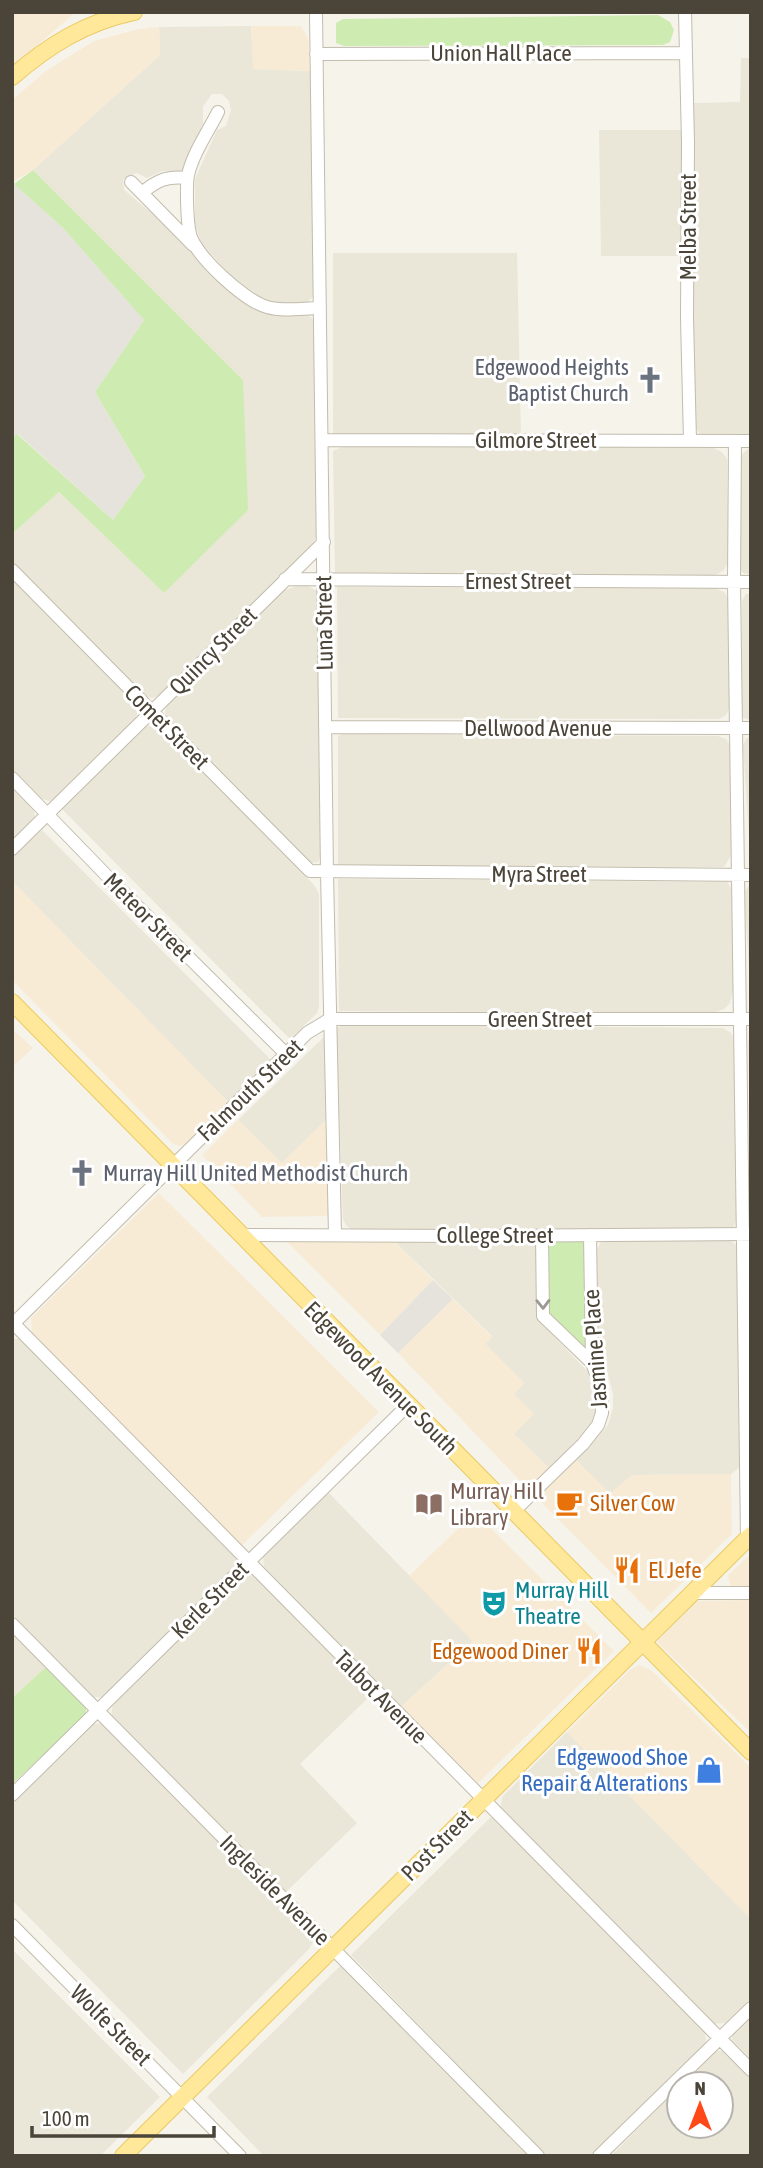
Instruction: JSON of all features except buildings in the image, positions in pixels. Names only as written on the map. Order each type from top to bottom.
[{"type":"main road","points":[[12,77],[35,57],[67,36],[97,22],[135,12]]},
{"type":"main road","name":"Edgewood Avenue South","points":[[12,1002],[751,1752]]},
{"type":"main road","name":"Post Street","points":[[123,2156],[749,1536]]},
{"type":"street","name":"Luna Street","points":[[316,12],[327,873],[335,1234]]},
{"type":"street","name":"Melba Street","points":[[685,12],[690,441]]},
{"type":"street","name":"Union Hall Place","points":[[316,54],[685,52]]},
{"type":"street","points":[[196,248],[190,235],[187,178],[193,159],[219,112]]},
{"type":"street","points":[[142,193],[160,179],[173,176],[187,178]]},
{"type":"street","points":[[131,182],[252,302],[283,309],[320,308]]},
{"type":"street","name":"Gilmore Street","points":[[322,440],[751,441]]},
{"type":"street","points":[[735,441],[737,728],[745,875],[749,1536]]},
{"type":"street","name":"Quincy Street","points":[[12,849],[324,542]]},
{"type":"street","name":"Comet Street","points":[[12,570],[310,872],[327,873]]},
{"type":"street","name":"Ernest Street","points":[[285,579],[751,582]]},
{"type":"street","name":"Dellwood Avenue","points":[[325,727],[751,728]]},
{"type":"street","name":"Meteor Street","points":[[12,778],[286,1054]]},
{"type":"street","name":"Myra Street","points":[[327,873],[745,875]]},
{"type":"street","name":"Falmouth Street","points":[[173,1166],[307,1033],[330,1019]]},
{"type":"street","name":"Green Street","points":[[330,1019],[745,1019]]},
{"type":"street","points":[[13,1324],[173,1166]]},
{"type":"street","name":"College Street","points":[[240,1235],[747,1234]]},
{"type":"street","name":"Jasmine Place","points":[[513,1511],[583,1444],[598,1425],[603,1401],[592,1363],[590,1235]]},
{"type":"street","points":[[542,1236],[543,1316],[592,1363]]},
{"type":"street","name":"Talbot Avenue","points":[[13,1324],[751,2070]]},
{"type":"street","name":"Kerle Street","points":[[12,1795],[408,1405]]},
{"type":"street","points":[[693,1593],[751,1593]]},
{"type":"street","name":"Ingleside Avenue","points":[[12,1624],[538,2156]]},
{"type":"street","name":"Wolfe Street","points":[[12,1924],[240,2156]]},
{"type":"street","points":[[599,2156],[751,2008]]},
{"type":"shaded area","points":[[12,12],[76,12],[12,67]]},
{"type":"shaded area","points":[[251,26],[254,69],[310,71],[312,298],[306,303],[280,304],[260,299],[238,284],[201,243],[195,224],[195,179],[217,130],[226,126],[231,110],[229,101],[222,94],[212,94],[203,106],[203,124],[186,168],[181,171],[162,171],[147,178],[137,173],[123,179],[124,190],[161,221],[236,296],[252,308],[272,314],[306,314],[312,318],[316,537],[311,547],[161,695],[152,698],[141,694],[12,563],[12,534],[59,492],[164,593],[242,379],[33,170],[160,55],[159,27]]},
{"type":"shaded area","points":[[251,26],[301,26],[308,38],[310,71],[253,69]]},
{"type":"shaded area","points":[[159,27],[160,55],[33,170],[12,182],[12,100],[46,71],[94,41],[139,29]]},
{"type":"shaded area","points":[[741,58],[751,58],[751,434],[700,434],[694,426],[694,103],[740,102]]},
{"type":"shaded area","points":[[599,130],[683,130],[684,256],[601,256]]},
{"type":"shaded area","points":[[12,182],[62,227],[144,320],[95,392],[145,476],[113,520],[18,434],[12,439]]},
{"type":"shaded area","points":[[333,253],[517,253],[521,434],[333,433]]},
{"type":"shaded area","points":[[710,446],[722,452],[727,459],[728,563],[723,571],[715,575],[335,573],[333,451],[342,447]]},
{"type":"shaded area","points":[[751,447],[751,575],[740,569],[739,461],[742,454]]},
{"type":"shaded area","points":[[12,580],[138,709],[136,718],[50,801],[42,799],[12,770]]},
{"type":"shaded area","points":[[308,586],[318,592],[320,857],[318,862],[312,863],[167,720],[165,712],[167,704],[282,591]]},
{"type":"shaded area","points":[[337,587],[715,588],[724,592],[728,598],[730,707],[726,715],[719,719],[338,718]]},
{"type":"shaded area","points":[[746,594],[751,594],[751,720],[743,718],[742,714],[742,601]]},
{"type":"shaded area","points":[[147,726],[155,726],[165,732],[314,885],[319,894],[319,1007],[317,1013],[290,1039],[61,808]]},
{"type":"shaded area","points":[[338,736],[718,736],[726,739],[730,745],[732,854],[724,867],[338,866]]},
{"type":"shaded area","points":[[751,736],[751,865],[743,745]]},
{"type":"shaded area","points":[[12,787],[33,808],[35,816],[34,823],[12,843]]},
{"type":"shaded area","points":[[42,830],[270,1059],[228,1102],[12,881],[12,857]]},
{"type":"shaded area","points":[[338,879],[727,882],[732,889],[733,991],[730,1003],[724,1009],[713,1013],[339,1011]]},
{"type":"shaded area","points":[[12,881],[228,1102],[187,1143],[180,1146],[173,1144],[12,980]]},
{"type":"shaded area","points":[[751,883],[751,995],[744,892]]},
{"type":"shaded area","points":[[342,1025],[723,1028],[731,1033],[734,1039],[738,1217],[734,1226],[727,1230],[352,1230],[343,1219],[336,1029]]},
{"type":"shaded area","points":[[12,1029],[33,1048],[12,1067]]},
{"type":"shaded area","points":[[325,1036],[329,1117],[282,1163],[238,1120]]},
{"type":"shaded area","points":[[751,1037],[751,1217],[748,1041]]},
{"type":"shaded area","points":[[329,1117],[330,1216],[262,1217],[202,1155],[238,1120],[282,1163]]},
{"type":"shaded area","points":[[159,1193],[379,1412],[242,1545],[32,1333],[31,1318]]},
{"type":"shaded area","points":[[393,1240],[532,1240],[537,1243],[539,1315],[544,1326],[594,1378],[600,1398],[593,1424],[549,1468],[514,1434],[514,1394],[524,1383],[485,1344],[492,1336]]},
{"type":"shaded area","points":[[393,1240],[433,1280],[380,1335],[287,1242]]},
{"type":"shaded area","points":[[730,1240],[738,1247],[740,1467],[731,1474],[632,1475],[610,1494],[576,1460],[608,1425],[613,1408],[609,1378],[598,1358],[597,1249],[601,1242]]},
{"type":"shaded area","points":[[433,1280],[453,1299],[398,1353],[380,1335]]},
{"type":"shaded area","points":[[453,1299],[492,1337],[486,1344],[524,1383],[514,1394],[534,1414],[514,1434],[549,1468],[529,1490],[398,1353]]},
{"type":"shaded area","points":[[12,1339],[21,1339],[237,1558],[238,1565],[104,1697],[94,1697],[12,1614]]},
{"type":"shaded area","points":[[576,1460],[610,1493],[632,1475],[731,1474],[732,1534],[651,1613],[537,1498]]},
{"type":"shaded area","points":[[328,1492],[473,1641],[401,1707],[264,1567],[263,1556]]},
{"type":"shaded area","points":[[475,1512],[614,1651],[478,1783],[401,1707],[473,1641],[409,1576]]},
{"type":"shaded area","points":[[751,1554],[751,1588],[731,1588],[728,1575]]},
{"type":"shaded area","points":[[245,1575],[256,1575],[372,1694],[300,1764],[357,1823],[286,1892],[111,1717],[113,1703]]},
{"type":"shaded area","points":[[751,1600],[751,1733],[657,1642],[693,1601]]},
{"type":"shaded area","points":[[12,1632],[47,1666],[12,1698]]},
{"type":"shaded area","points":[[639,1665],[652,1671],[751,1768],[751,1919],[567,1732],[630,1670]]},
{"type":"shaded area","points":[[103,1723],[315,1939],[309,1949],[183,2074],[12,1900],[12,1804],[93,1724]]},
{"type":"shaded area","points":[[567,1732],[751,1919],[751,1998],[725,2023],[713,2024],[501,1807],[502,1797]]},
{"type":"shaded area","points":[[491,1817],[705,2031],[706,2043],[679,2070],[665,2070],[665,2084],[593,2156],[546,2156],[351,1955]]},
{"type":"shaded area","points":[[12,1949],[160,2097],[100,2156],[12,2156]]},
{"type":"shaded area","points":[[341,1965],[531,2156],[264,2156],[207,2097]]},
{"type":"shaded area","points":[[751,2015],[751,2059],[732,2040],[733,2033]]},
{"type":"shaded area","points":[[715,2051],[723,2051],[751,2079],[751,2156],[611,2156],[665,2101],[665,2140],[735,2140],[735,2070],[696,2070]]},
{"type":"green space","points":[[658,15],[670,22],[674,30],[670,42],[663,45],[344,46],[336,43],[336,23],[343,19]]},
{"type":"green space","points":[[33,170],[243,380],[248,510],[164,593],[59,492],[12,534],[12,439],[17,434],[113,520],[145,476],[95,392],[144,320],[62,227],[14,184]]},
{"type":"green space","points":[[585,1241],[585,1349],[549,1316],[548,1242]]},
{"type":"green space","points":[[47,1666],[86,1705],[86,1716],[12,1784],[12,1698]]},
{"type":"place","name":"Edgewood Heights Baptist Church","points":[[650,380]]},
{"type":"place","name":"Murray Hill United Methodist Church","points":[[82,1173]]},
{"type":"place","name":"Silver Cow","points":[[569,1503]]},
{"type":"place","name":"Murray Hill Library","points":[[429,1504]]},
{"type":"place","name":"El Jefe","points":[[627,1570]]},
{"type":"place","name":"Murray Hill Theatre","points":[[494,1603]]},
{"type":"place","name":"Edgewood Diner","points":[[589,1651]]},
{"type":"place","name":"Edgewood Shoe Repair & Alterations","points":[[709,1770]]}]
